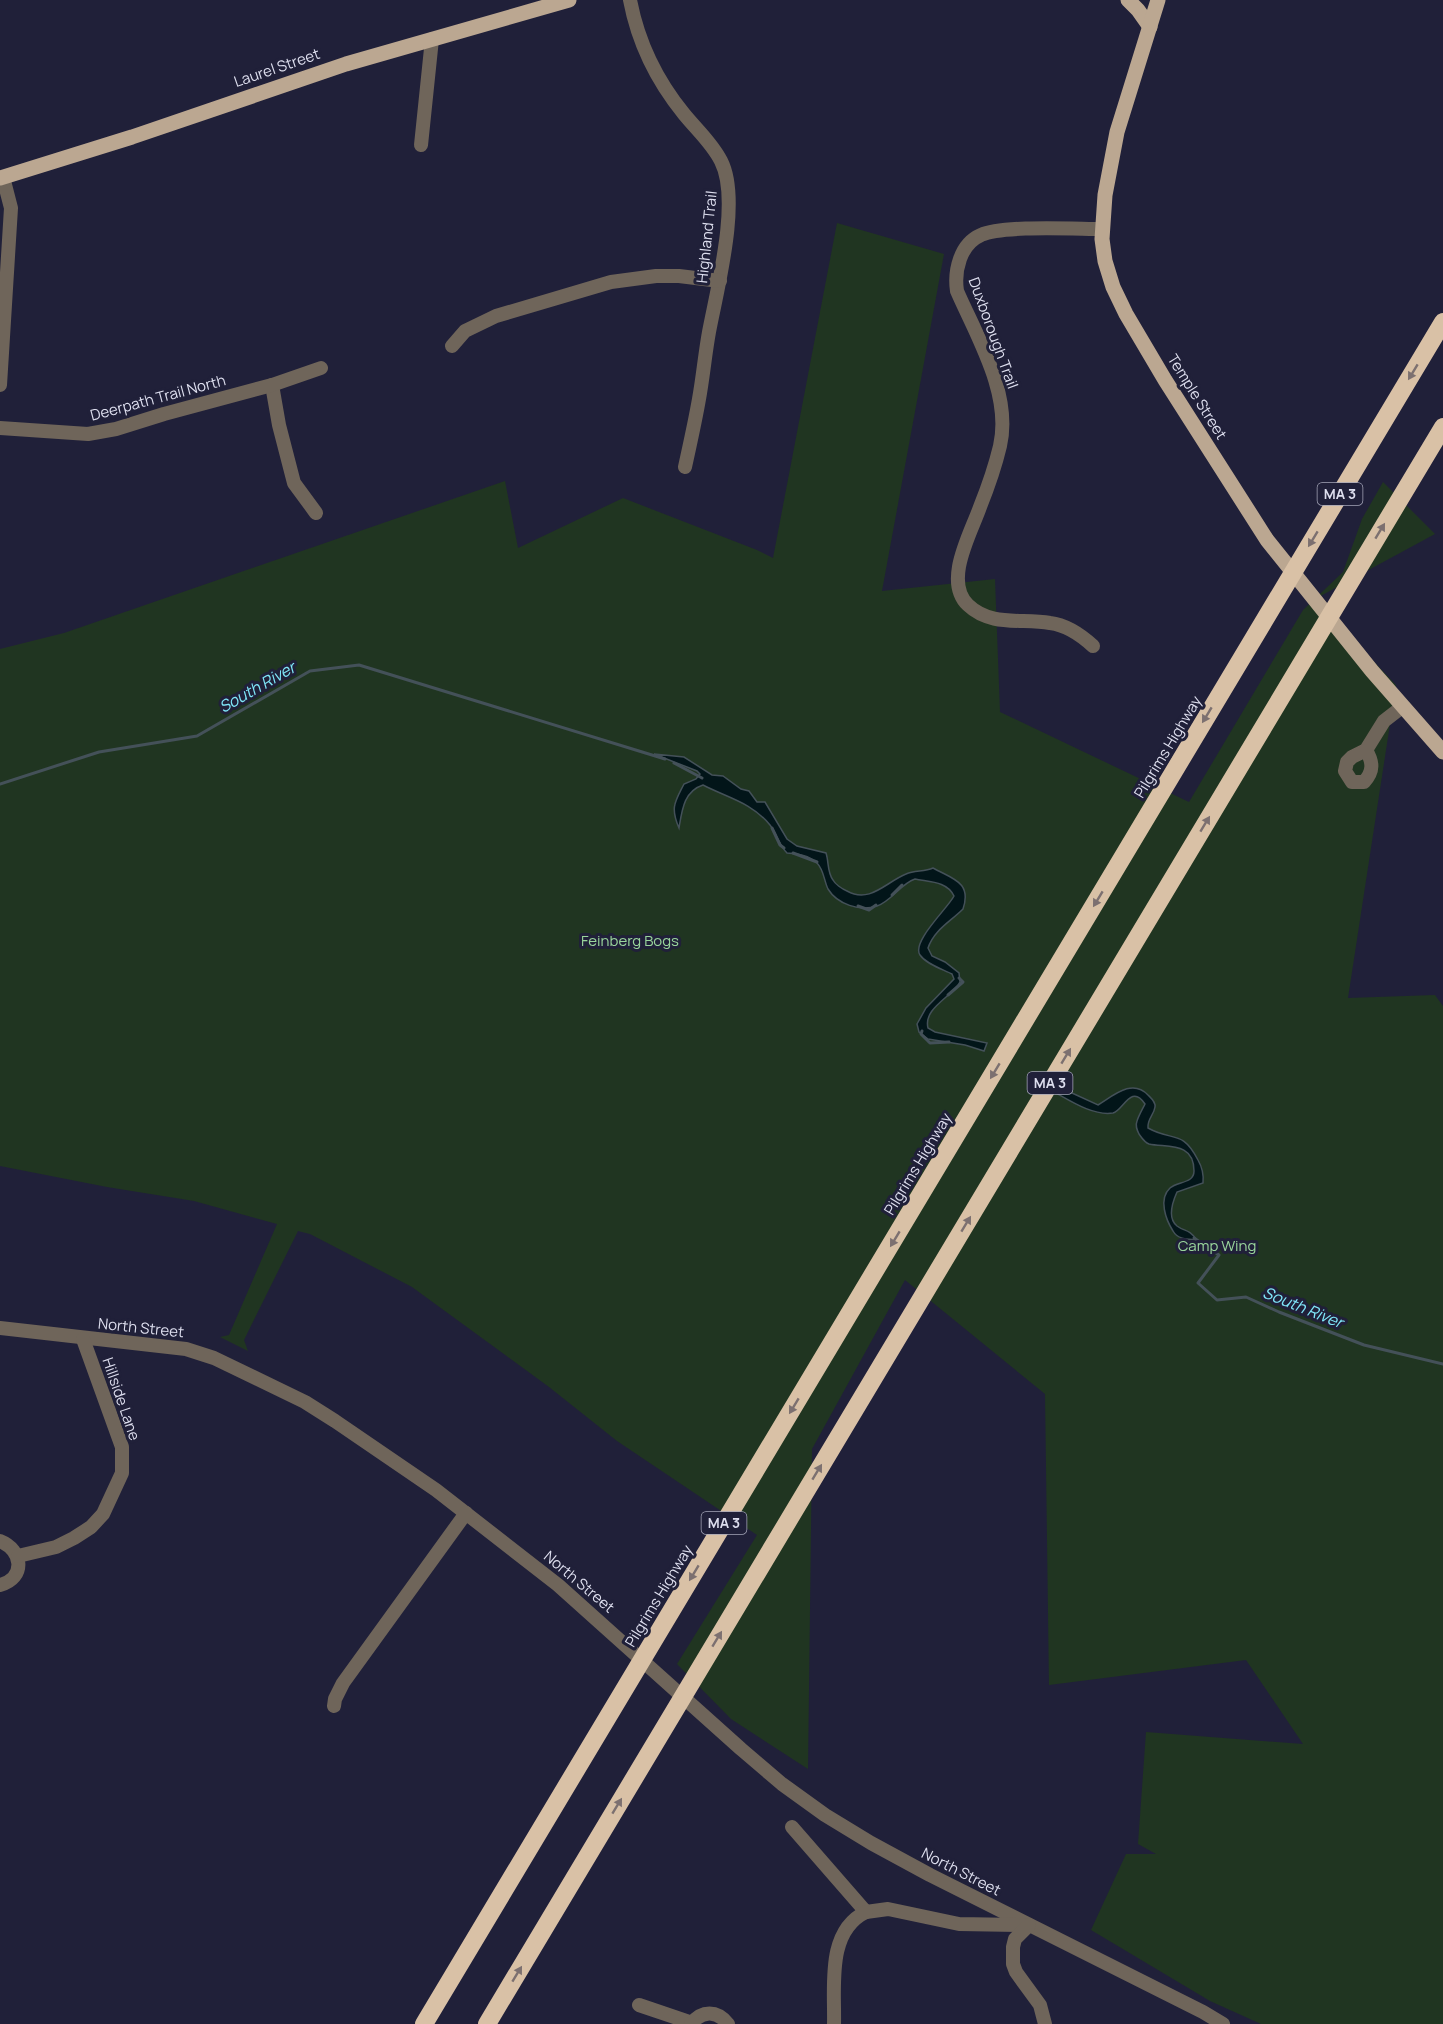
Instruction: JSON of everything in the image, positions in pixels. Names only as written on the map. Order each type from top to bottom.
[{"type":"highway","name":"Pilgrims Highway","points":[[424,2024],[1443,322]]},
{"type":"highway","name":"MA 3","points":[[487,2024],[1443,427]]},
{"type":"main road","name":"Laurel Street","points":[[2,177],[132,137],[346,64],[569,0]]},
{"type":"main road","points":[[1128,0],[1150,27]]},
{"type":"main road","name":"Temple Street","points":[[1158,0],[1114,147],[1102,228],[1103,250],[1109,274],[1126,314],[1241,501],[1281,559],[1402,707],[1443,752]]},
{"type":"street","name":"Highland Trail","points":[[630,0],[638,32],[656,72],[684,114],[710,142],[725,170],[729,187],[729,208],[720,281],[685,467]]},
{"type":"street","points":[[421,145],[432,39]]},
{"type":"street","points":[[0,386],[11,208],[2,177]]},
{"type":"street","name":"Duxborough Trail","points":[[1093,646],[1077,633],[1060,625],[1004,621],[984,616],[962,598],[958,580],[962,553],[994,468],[1000,444],[1002,420],[993,378],[957,291],[955,278],[961,257],[979,235],[1021,230],[1102,228]]},
{"type":"street","points":[[452,346],[465,331],[496,316],[611,282],[656,276],[720,281]]},
{"type":"street","name":"Deerpath Trail North","points":[[0,428],[88,434],[116,429],[204,402],[272,385],[321,368]]},
{"type":"street","points":[[272,385],[279,425],[294,483],[316,513]]},
{"type":"street","points":[[1366,750],[1384,721],[1402,707]]},
{"type":"street","name":"North Street","points":[[0,1328],[83,1339],[174,1347],[199,1352],[229,1364],[320,1411],[466,1513],[558,1584],[761,1767],[825,1815],[890,1854],[1223,2024]]},
{"type":"street","name":"Hillside Lane","points":[[18,1556],[75,1539],[91,1527],[103,1514],[122,1473],[122,1448],[83,1339]]},
{"type":"street","points":[[334,1706],[338,1691],[360,1658],[466,1513]]},
{"type":"street","points":[[0,1541],[12,1546],[18,1556],[18,1568],[13,1578],[0,1585]]},
{"type":"street","points":[[792,1827],[866,1912]]},
{"type":"street","points":[[834,2024],[836,1966],[840,1939],[848,1925],[866,1912],[888,1909],[959,1924],[1029,1925]]},
{"type":"street","points":[[1029,1925],[1015,1939],[1013,1964],[1016,1972],[1040,2005],[1045,2024]]},
{"type":"street","points":[[639,2005],[691,2023],[696,2018],[709,2013],[722,2017],[728,2024]]},
{"type":"green space","name":"Feinberg Bogs","points":[[837,223],[944,254],[882,591],[995,579],[1000,712],[1189,802],[1303,610],[1343,572],[1362,519],[1383,482],[1435,534],[1315,599],[1396,685],[1348,998],[1435,995],[1443,1006],[1443,2024],[1261,2024],[1210,2001],[1091,1930],[1126,1854],[1156,1854],[1138,1844],[1146,1732],[1303,1744],[1246,1660],[1049,1685],[1045,1394],[905,1280],[812,1449],[808,1769],[731,1719],[677,1664],[757,1535],[617,1441],[549,1387],[412,1287],[310,1234],[298,1231],[244,1340],[248,1351],[220,1337],[229,1335],[277,1224],[194,1201],[0,1166],[0,649],[64,633],[505,481],[518,548],[623,498],[773,558]]},
{"type":"shaded area","points":[[654,754],[684,757],[712,775],[723,776],[741,789],[749,791],[757,802],[765,802],[787,839],[797,846],[826,853],[831,877],[837,885],[847,891],[863,895],[871,893],[906,874],[933,868],[959,882],[965,893],[963,909],[938,931],[928,948],[932,956],[945,962],[959,973],[960,982],[930,1014],[928,1028],[935,1032],[987,1043],[984,1051],[965,1045],[928,1039],[919,1032],[917,1024],[926,1008],[954,979],[952,974],[930,964],[923,958],[919,949],[925,934],[954,896],[947,887],[915,879],[877,906],[863,908],[843,903],[828,889],[821,869],[814,860],[803,855],[787,853],[763,817],[739,801],[703,785],[688,796],[679,828],[674,810],[676,800],[684,784],[696,779],[700,774]]},
{"type":"shaded area","points":[[1061,1088],[1098,1105],[1116,1093],[1129,1088],[1142,1090],[1152,1099],[1155,1107],[1148,1128],[1182,1140],[1192,1150],[1202,1168],[1203,1183],[1177,1192],[1172,1209],[1174,1223],[1197,1240],[1175,1234],[1164,1210],[1164,1198],[1170,1188],[1188,1180],[1193,1175],[1193,1161],[1184,1150],[1149,1144],[1143,1140],[1136,1126],[1145,1104],[1140,1098],[1131,1097],[1113,1113],[1098,1112],[1083,1108],[1056,1093]]},
{"type":"waterway","name":"South River","points":[[0,784],[99,752],[197,736],[310,671],[359,665],[665,759]]},
{"type":"waterway","name":"South River","points":[[674,763],[702,778]]},
{"type":"waterway","name":"South River","points":[[772,828],[780,845],[784,848]]},
{"type":"waterway","name":"South River","points":[[793,853],[817,862]]},
{"type":"waterway","name":"South River","points":[[892,895],[902,885]]},
{"type":"waterway","name":"South River","points":[[858,906],[869,910],[876,905]]},
{"type":"waterway","name":"South River","points":[[948,995],[963,982],[959,978]]},
{"type":"waterway","name":"South River","points":[[922,1031],[921,1034],[930,1043],[949,1042]]},
{"type":"waterway","name":"South River","points":[[1194,1238],[1219,1255],[1198,1283],[1217,1300],[1246,1297],[1364,1345],[1443,1364]]},
{"type":"park label","name":"Camp Wing","points":[[1217,1246]]}]
